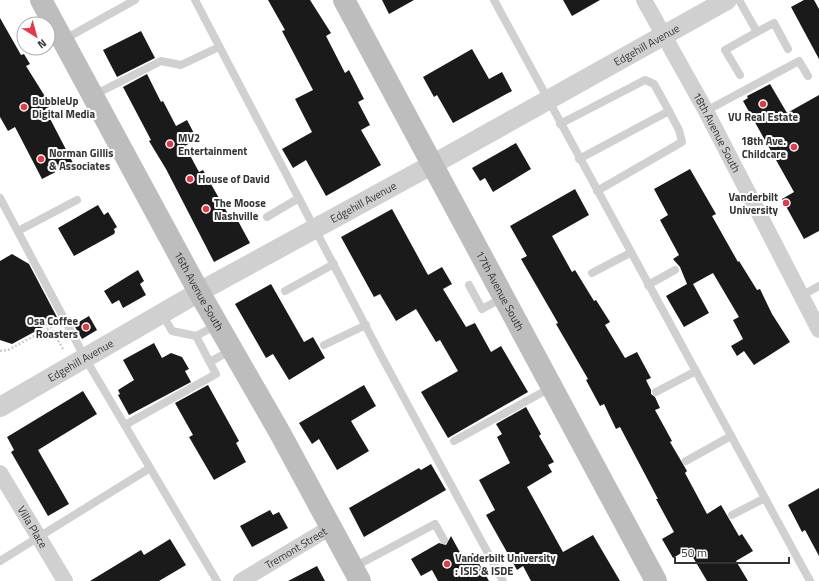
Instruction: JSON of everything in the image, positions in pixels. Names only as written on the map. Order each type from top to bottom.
[{"type":"main road","name":"16th Avenue South","points":[[41,0],[199,292],[357,574]]},
{"type":"main road","name":"17th Avenue South","points":[[344,0],[434,164],[656,581]]},
{"type":"street","name":"18th Avenue South","points":[[644,0],[706,111],[819,330]]},
{"type":"street","name":"Edgehill Avenue","points":[[0,407],[199,292],[434,164],[727,0]]},
{"type":"street","name":"Villa Place","points":[[0,473],[65,581]]},
{"type":"street","name":"Tremont Street","points":[[241,581],[331,527]]},
{"type":"lane","points":[[62,40],[135,0]]},
{"type":"lane","points":[[195,0],[503,581]]},
{"type":"lane","points":[[494,0],[630,253],[810,581]]},
{"type":"lane","points":[[740,0],[757,32]]},
{"type":"lane","points":[[740,75],[725,50],[757,32],[774,23],[788,49]]},
{"type":"lane","points":[[92,96],[161,61],[181,65],[219,47]]},
{"type":"lane","points":[[706,111],[799,61],[808,76]]},
{"type":"lane","points":[[560,124],[645,80],[654,84],[669,111],[679,130],[682,142],[597,191]]},
{"type":"lane","points":[[580,159],[669,111]]},
{"type":"lane","points":[[267,216],[299,198]]},
{"type":"lane","points":[[18,231],[77,200]]},
{"type":"lane","points":[[1,201],[85,358],[217,581]]},
{"type":"lane","points":[[592,274],[630,253]]},
{"type":"lane","points":[[286,291],[334,264]]},
{"type":"lane","points":[[648,285],[675,270]]},
{"type":"lane","points":[[469,285],[482,309],[504,297]]},
{"type":"lane","points":[[801,296],[819,286]]},
{"type":"lane","points":[[162,313],[172,331],[196,336],[217,324]]},
{"type":"lane","points":[[324,345],[366,325]]},
{"type":"lane","points":[[125,425],[216,374],[196,336]]},
{"type":"lane","points":[[210,362],[232,350]]},
{"type":"lane","points":[[656,392],[696,372]]},
{"type":"lane","points":[[454,441],[552,387]]},
{"type":"lane","points":[[686,461],[731,436]]},
{"type":"lane","points":[[0,561],[150,468]]},
{"type":"lane","points":[[732,516],[765,498]]},
{"type":"lane","points":[[357,574],[435,524],[444,540]]},
{"type":"path","points":[[0,352],[8,350],[51,327],[64,350]]},
{"type":"building","points":[[268,0],[310,0],[331,33],[326,36],[345,73],[349,70],[364,99],[358,102],[370,125],[361,130],[381,165],[326,196],[306,160],[293,168],[282,149],[312,132],[295,99],[313,90],[282,31],[285,30]]},
{"type":"building","points":[[382,0],[414,0],[389,14]]},
{"type":"building","points":[[563,0],[600,0],[572,16]]},
{"type":"building","points":[[804,0],[814,0],[819,9],[819,59],[791,7]]},
{"type":"building","points":[[0,18],[16,46],[16,56],[25,56],[30,64],[26,66],[51,106],[45,109],[73,163],[42,179],[15,127],[8,131],[0,117]]},
{"type":"building","points":[[141,31],[155,58],[117,77],[103,50]]},
{"type":"building","points":[[472,49],[489,79],[502,72],[512,91],[453,123],[437,95],[434,97],[423,77]]},
{"type":"building","points":[[147,74],[161,102],[163,101],[176,126],[187,120],[197,139],[185,146],[199,172],[203,170],[232,221],[237,219],[250,243],[214,262],[166,169],[149,141],[151,140],[123,87]]},
{"type":"building","points":[[770,84],[787,113],[819,95],[819,231],[804,239],[782,199],[794,192],[743,101],[748,98],[747,96]]},
{"type":"building","points":[[516,143],[531,169],[493,192],[485,178],[480,181],[472,168]]},
{"type":"building","points":[[690,169],[716,214],[712,216],[738,262],[739,261],[757,290],[760,289],[772,314],[790,342],[754,365],[744,351],[737,356],[731,346],[743,339],[733,320],[739,317],[713,273],[693,284],[709,313],[684,327],[666,296],[687,284],[680,267],[673,259],[679,255],[660,220],[668,215],[654,189]]},
{"type":"building","points":[[575,189],[589,215],[552,236],[572,272],[575,270],[594,301],[596,300],[610,322],[605,325],[625,358],[637,352],[651,378],[646,380],[651,390],[651,394],[655,397],[660,408],[655,410],[672,441],[670,442],[687,471],[685,473],[707,514],[721,505],[739,536],[742,534],[753,551],[736,561],[748,581],[707,581],[688,549],[673,558],[662,539],[674,532],[656,499],[658,499],[620,427],[616,429],[604,404],[600,406],[586,380],[588,379],[556,324],[558,323],[521,259],[527,256],[510,226]]},
{"type":"building","points":[[98,205],[104,215],[108,212],[117,227],[114,229],[115,232],[114,234],[74,256],[58,228]]},
{"type":"building","points":[[392,209],[428,275],[442,267],[452,284],[443,289],[466,327],[475,323],[491,352],[501,346],[528,392],[448,438],[421,392],[458,371],[440,340],[436,342],[416,309],[396,321],[380,294],[374,297],[341,237]]},
{"type":"building","points":[[12,254],[29,264],[58,319],[12,344],[0,340],[0,261]]},
{"type":"building","points":[[138,270],[144,281],[140,284],[146,295],[123,308],[119,300],[112,304],[104,291]]},
{"type":"building","points":[[271,284],[304,342],[313,337],[325,358],[289,380],[273,354],[266,358],[235,304]]},
{"type":"building","name":"Osa Coffee Roasters","points":[[89,316],[97,330],[82,339],[74,325]]},
{"type":"building","points":[[154,343],[162,358],[171,353],[182,357],[189,369],[185,371],[191,382],[129,415],[118,395],[120,394],[118,390],[134,380],[123,360]]},
{"type":"building","points":[[208,385],[239,441],[236,443],[246,462],[214,480],[189,437],[193,435],[175,403]]},
{"type":"building","points":[[364,385],[376,406],[351,421],[369,451],[337,470],[319,439],[312,444],[299,423]]},
{"type":"building","points":[[83,391],[97,414],[38,450],[69,504],[48,516],[11,452],[14,450],[7,437]]},
{"type":"building","points":[[526,407],[541,434],[539,436],[554,462],[548,465],[552,472],[527,487],[563,552],[593,535],[620,581],[531,581],[523,566],[517,570],[486,515],[495,510],[479,480],[510,463],[497,437],[502,434],[496,424]]},
{"type":"building","points":[[431,464],[446,490],[364,537],[349,508],[419,468],[421,470]]},
{"type":"building","points":[[819,488],[819,556],[805,530],[802,532],[788,505]]},
{"type":"building","points":[[270,510],[273,515],[279,512],[288,528],[252,547],[240,526]]},
{"type":"building","name":"Vanderbilt University : ISIS & ISDE","points":[[451,536],[463,558],[473,553],[489,581],[438,581],[432,570],[421,576],[411,559],[439,543],[446,545]]},
{"type":"building","points":[[170,539],[186,565],[159,581],[90,581],[141,550],[144,555]]},
{"type":"building","points":[[317,566],[325,581],[288,581]]},
{"type":"place","name":"VU Real Estate","points":[[763,104]]},
{"type":"place","name":"BubbleUp Digital Media","points":[[24,107]]},
{"type":"place","name":"MV2 Entertainment","points":[[170,144]]},
{"type":"place","name":"18th Ave. Childcare","points":[[794,147]]},
{"type":"place","name":"Norman Gillis & Associates","points":[[41,159]]},
{"type":"place","name":"House of David","points":[[190,179]]},
{"type":"place","name":"Vanderbilt University","points":[[786,203]]},
{"type":"place","name":"The Moose Nashville","points":[[206,209]]},
{"type":"place","name":"Osa Coffee Roasters","points":[[86,327]]},
{"type":"place","name":"Vanderbilt University : ISIS & ISDE","points":[[447,564]]}]
